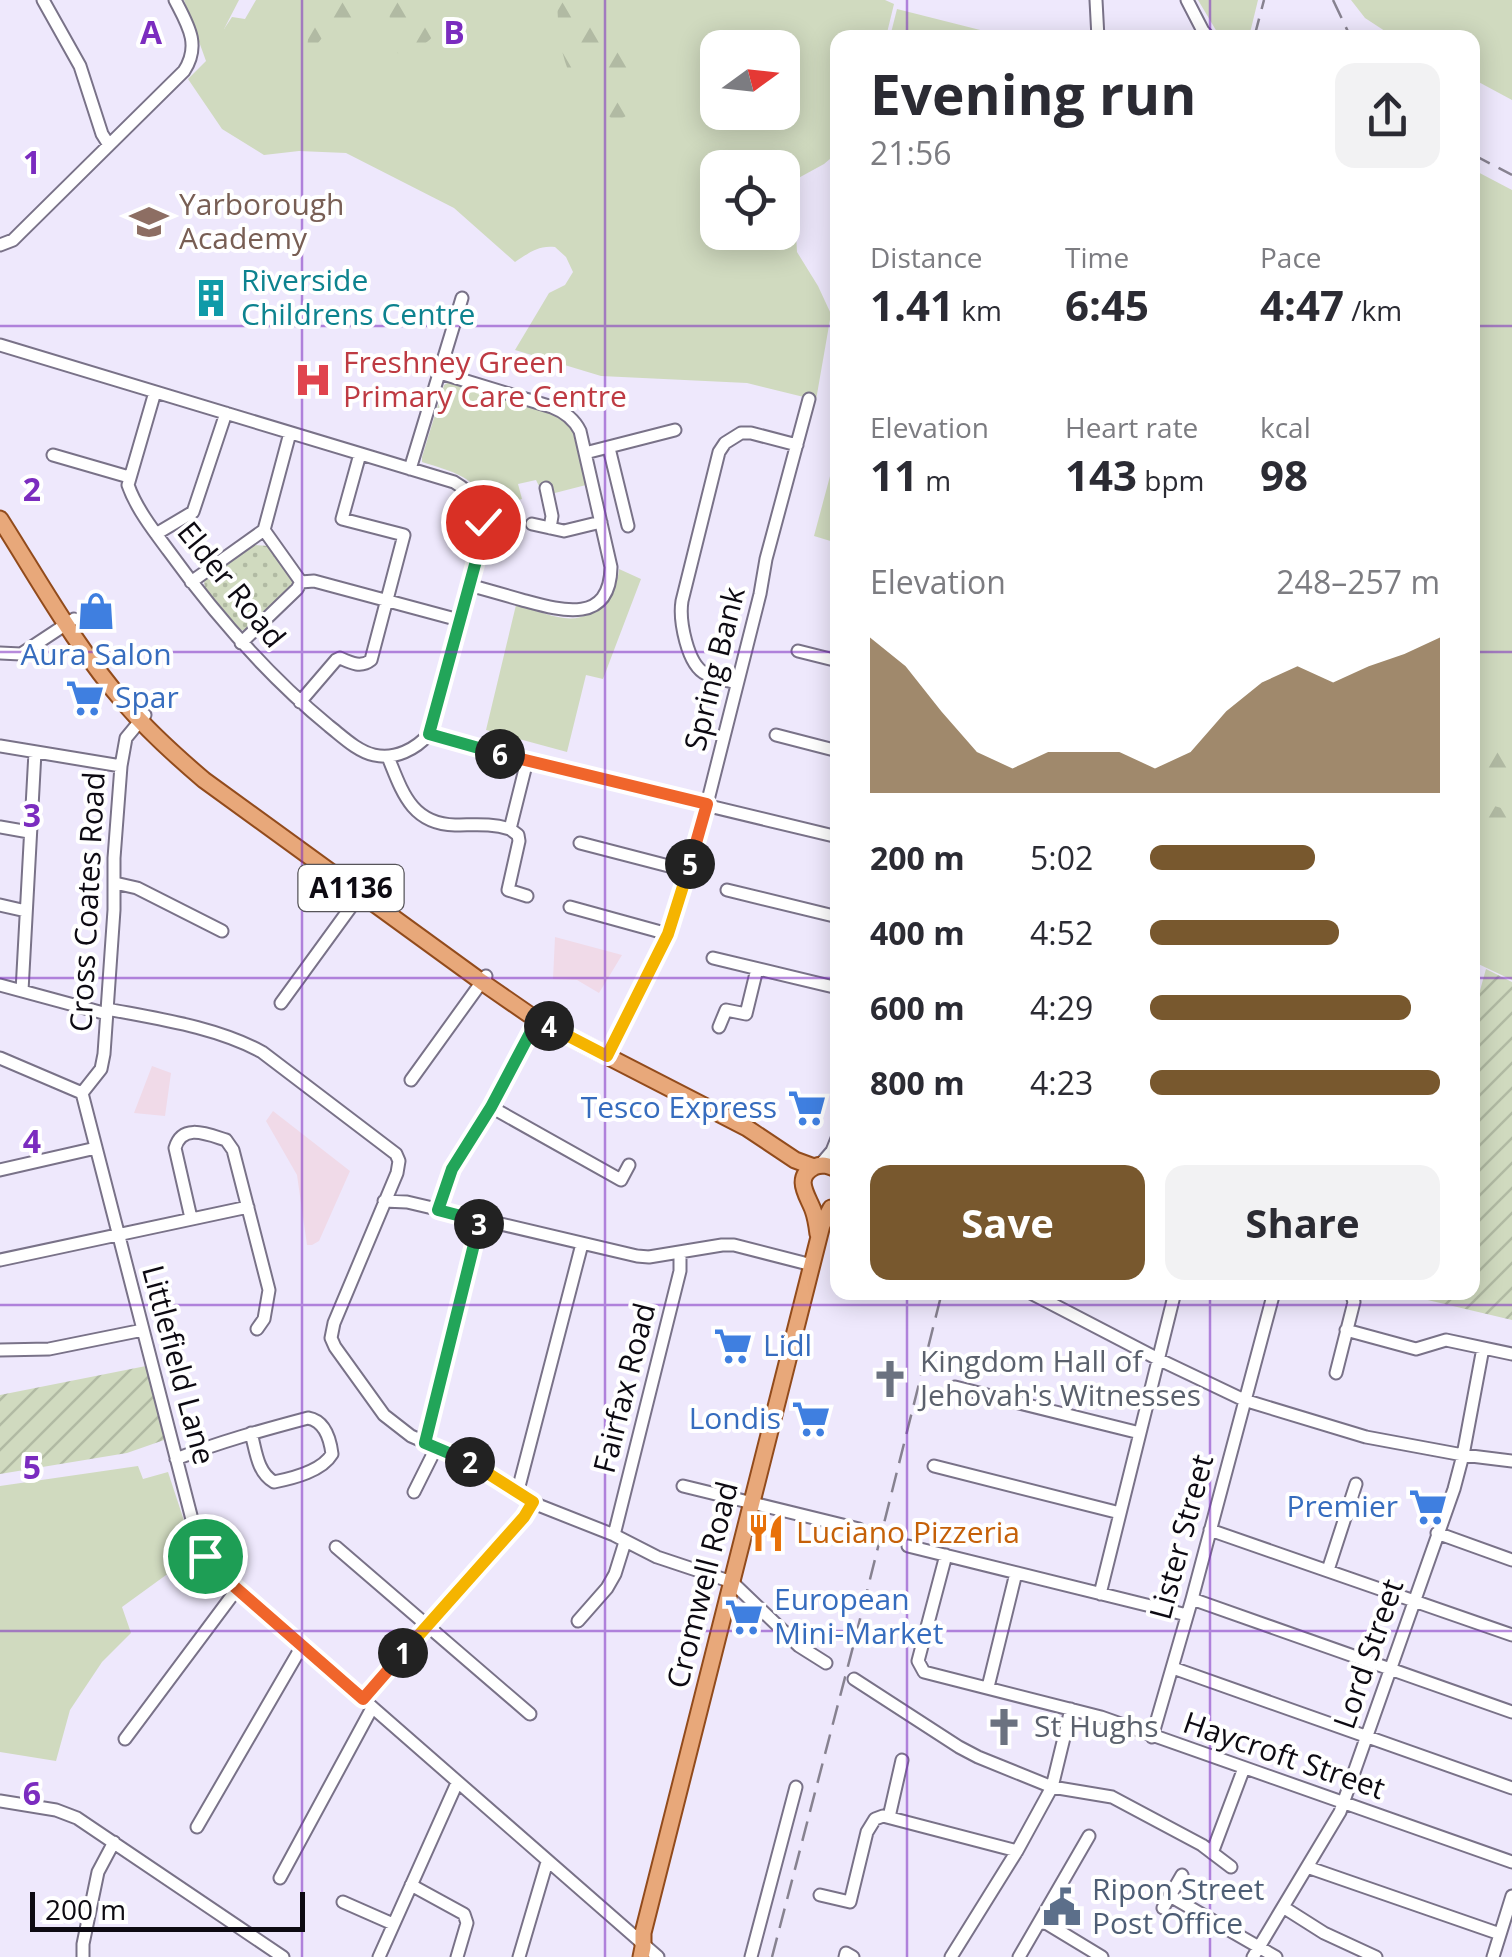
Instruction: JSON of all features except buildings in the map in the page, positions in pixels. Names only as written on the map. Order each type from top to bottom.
[{"type":"main road","name":"A1136","points":[[0,519],[71,621],[103,676],[204,780],[537,1020],[747,1128],[790,1156],[830,1166]]},
{"type":"main road","name":"Cromwell Road","points":[[790,1156],[818,1228],[819,1243]]},
{"type":"main road","points":[[817,1166],[804,1180],[807,1196],[819,1207],[830,1205]]},
{"type":"main road","name":"Cromwell Road","points":[[642,1949],[822,1224],[830,1213]]},
{"type":"street","points":[[43,0],[80,66],[102,134],[109,144]]},
{"type":"street","points":[[0,245],[19,235],[184,71],[190,61],[193,38],[175,0]]},
{"type":"street","points":[[1096,0],[1098,30]]},
{"type":"street","points":[[1187,0],[1205,30]]},
{"type":"street","points":[[410,469],[462,298]]},
{"type":"street","points":[[0,345],[462,487],[476,502],[483,535],[429,734],[413,748],[388,756],[406,799],[425,817],[448,825],[492,824],[518,835],[508,890],[527,896]]},
{"type":"street","points":[[440,374],[565,413],[580,431],[611,574],[605,592],[590,607],[566,611],[469,584]]},
{"type":"street","points":[[53,454],[129,477],[155,392]]},
{"type":"street","name":"Spring Bank","points":[[607,1056],[668,934],[688,872],[809,400]]},
{"type":"street","points":[[156,534],[193,512],[226,414]]},
{"type":"street","points":[[585,453],[676,430]]},
{"type":"street","points":[[191,582],[264,530],[290,433]]},
{"type":"street","points":[[737,683],[705,674],[694,663],[681,614],[709,491],[719,452],[732,437],[751,433],[797,445]]},
{"type":"street","points":[[609,448],[628,526]]},
{"type":"street","points":[[300,702],[336,660],[365,665],[371,660],[404,534],[342,518],[360,454]]},
{"type":"street","name":"Elder Road","points":[[129,477],[134,499],[156,534],[241,643],[300,702],[352,744],[368,753],[388,756]]},
{"type":"street","points":[[546,488],[552,516],[550,528]]},
{"type":"street","points":[[532,524],[564,531],[601,522]]},
{"type":"street","points":[[264,530],[300,582]]},
{"type":"street","points":[[300,582],[314,581],[459,620]]},
{"type":"street","points":[[241,643],[300,582]]},
{"type":"street","points":[[0,653],[21,654],[71,621]]},
{"type":"street","points":[[798,652],[830,659]]},
{"type":"street","name":"Cross Coates Road","points":[[82,1093],[101,1068],[120,766],[126,738],[143,718]]},
{"type":"street","points":[[429,734],[830,835]]},
{"type":"street","points":[[776,735],[830,749]]},
{"type":"street","points":[[0,746],[120,766]]},
{"type":"street","points":[[22,991],[35,752]]},
{"type":"street","points":[[510,829],[527,761]]},
{"type":"street","points":[[0,827],[29,832]]},
{"type":"street","points":[[580,843],[688,872]]},
{"type":"street","points":[[114,883],[137,888],[222,931]]},
{"type":"street","points":[[727,890],[830,915]]},
{"type":"street","points":[[281,1003],[362,892]]},
{"type":"street","points":[[0,905],[26,911]]},
{"type":"street","points":[[570,907],[668,934]]},
{"type":"street","points":[[713,958],[830,986]]},
{"type":"street","points":[[719,1027],[726,1010],[746,1014],[757,969]]},
{"type":"street","points":[[411,1080],[484,979]]},
{"type":"street","points":[[0,985],[227,1036],[262,1052],[394,1152],[399,1164],[334,1322],[331,1338],[384,1415],[431,1445],[480,1466],[533,1502],[657,1557],[732,1582],[798,1646],[826,1663]]},
{"type":"street","points":[[438,1210],[452,1169],[491,1107],[537,1020]]},
{"type":"street","points":[[0,1058],[82,1093]]},
{"type":"street","name":"Littlefield Lane","points":[[82,1093],[199,1544],[212,1565],[642,1949],[658,1957]]},
{"type":"street","points":[[491,1107],[621,1180],[629,1165]]},
{"type":"street","points":[[192,1218],[175,1148],[178,1138],[186,1132],[231,1144],[269,1290],[264,1319],[257,1329]]},
{"type":"street","points":[[0,1170],[96,1148]]},
{"type":"street","points":[[817,1166],[830,1154]]},
{"type":"street","points":[[384,1201],[407,1202],[637,1256],[680,1254],[722,1245],[812,1265]]},
{"type":"street","points":[[0,1260],[248,1207]]},
{"type":"street","points":[[414,1492],[431,1445],[480,1221]]},
{"type":"street","points":[[517,1494],[582,1244]]},
{"type":"street","name":"Fairfax Road","points":[[578,1622],[615,1574],[680,1271],[680,1254]]},
{"type":"street","points":[[1044,1300],[1244,1400],[1366,1437],[1512,1462]]},
{"type":"street","points":[[1100,1594],[1173,1300]]},
{"type":"street","name":"Lister Street","points":[[1152,1737],[1272,1300]]},
{"type":"street","points":[[1336,1373],[1353,1300]]},
{"type":"street","points":[[0,1350],[69,1346],[143,1330]]},
{"type":"street","points":[[1346,1330],[1416,1349],[1441,1340],[1512,1354]]},
{"type":"street","name":"Lord Street","points":[[1256,1952],[1344,1804],[1454,1490],[1483,1348]]},
{"type":"street","points":[[955,1387],[1140,1433]]},
{"type":"street","points":[[176,1459],[224,1440],[308,1418],[323,1425],[332,1454],[322,1466],[274,1482],[260,1468],[251,1433]]},
{"type":"street","points":[[934,1466],[1120,1513]]},
{"type":"street","points":[[1328,1570],[1356,1484]]},
{"type":"street","points":[[683,1486],[859,1529]]},
{"type":"street","points":[[280,1878],[368,1704],[427,1626],[533,1502]]},
{"type":"street","points":[[1210,1530],[1512,1635]]},
{"type":"street","points":[[1438,1534],[1512,1560]]},
{"type":"street","points":[[908,1546],[1187,1615]]},
{"type":"street","points":[[336,1547],[530,1714]]},
{"type":"street","name":"Haycroft Street","points":[[946,1555],[918,1661],[927,1674],[1071,1709],[1512,1862]]},
{"type":"street","points":[[988,1687],[1016,1573]]},
{"type":"street","points":[[126,1739],[237,1589]]},
{"type":"street","points":[[1192,1599],[1512,1712]]},
{"type":"street","points":[[197,1827],[302,1646]]},
{"type":"street","points":[[1173,1668],[1512,1788]]},
{"type":"street","points":[[854,1679],[959,1747],[1052,1787],[1112,1797],[1202,1845],[1231,1867]]},
{"type":"street","points":[[956,1955],[1052,1787],[1071,1709]]},
{"type":"street","points":[[890,1817],[902,1760]]},
{"type":"street","points":[[1212,1853],[1244,1768]]},
{"type":"street","points":[[379,1957],[457,1783]]},
{"type":"street","points":[[752,1957],[796,1787]]},
{"type":"street","points":[[0,1801],[67,1813],[283,1957]]},
{"type":"street","points":[[820,1896],[844,1901],[867,1832],[875,1820],[884,1816],[1017,1851]]},
{"type":"street","points":[[1019,1957],[1090,1836]]},
{"type":"street","points":[[83,1957],[95,1881],[114,1842]]},
{"type":"street","points":[[520,1957],[547,1862]]},
{"type":"street","points":[[1307,1867],[1500,1934]]},
{"type":"street","points":[[1163,1908],[1182,1875]]},
{"type":"street","points":[[411,1885],[464,1914],[466,1922],[457,1957]]},
{"type":"street","points":[[1170,1896],[1256,1952],[1276,1957]]},
{"type":"street","points":[[1494,1957],[1512,1896]]},
{"type":"street","points":[[342,1902],[393,1924]]},
{"type":"street","points":[[1283,1907],[1324,1933],[1376,1957]]},
{"type":"street","points":[[1041,1920],[1102,1957]]},
{"type":"shaded area","points":[[555,937],[622,955],[599,993],[577,980],[553,979]]},
{"type":"shaded area","points":[[152,1066],[171,1073],[165,1116],[134,1113]]},
{"type":"shaded area","points":[[273,1111],[350,1171],[319,1241],[312,1245],[307,1245],[297,1175],[266,1121]]},
{"type":"green space","points":[[184,0],[239,0],[224,29],[232,17],[245,19],[256,0],[885,0],[894,4],[888,30],[830,30],[830,159],[824,164],[800,177],[800,150],[700,150],[700,250],[797,250],[830,312],[816,400],[747,383],[601,376],[515,350],[549,293],[565,285],[573,272],[566,257],[555,247],[534,250],[515,262],[454,208],[346,153],[299,151],[264,155],[222,129],[188,79],[206,61]]},
{"type":"green space","points":[[325,0],[439,0],[436,30],[430,40],[406,54],[397,53],[388,9],[377,5],[347,34],[330,28],[314,48],[307,50],[309,28],[305,16]]},
{"type":"green space","points":[[557,0],[591,0],[592,16],[613,34],[614,48],[626,54],[626,72],[635,98],[626,116],[615,122],[597,101],[602,82],[593,51],[585,53],[581,73],[576,68],[568,70]]},
{"type":"green space","points":[[1198,0],[1258,0],[1251,30],[1216,30]]},
{"type":"green space","points":[[1351,0],[1512,0],[1512,100],[1480,83],[1480,30],[1383,30],[1365,18]]},
{"type":"green space","points":[[897,9],[980,30],[892,30]]},
{"type":"green space","points":[[1480,173],[1512,190],[1512,980],[1480,965]]},
{"type":"green space","points":[[449,382],[555,412],[571,425],[586,485],[551,494],[549,484],[539,486],[536,480],[518,484],[522,499],[489,508],[471,482],[422,462],[444,385]]},
{"type":"green space","points":[[830,476],[830,541],[814,536]]},
{"type":"green space","points":[[255,545],[268,546],[293,579],[292,588],[244,631],[218,610],[204,581]]},
{"type":"green space","points":[[619,569],[641,579],[603,679],[586,675],[567,752],[486,730],[516,605],[564,618],[585,616],[609,598]]},
{"type":"green space","points":[[1480,719],[1512,728],[1512,786],[1480,766]]},
{"type":"green space","points":[[1480,802],[1512,811],[1512,848],[1502,850],[1480,842]]},
{"type":"green space","points":[[1486,969],[1512,982],[1512,1320],[1428,1300],[1480,1300],[1480,990]]},
{"type":"green space","points":[[146,1366],[167,1439],[127,1453],[0,1474],[0,1395]]},
{"type":"green space","points":[[138,1466],[143,1479],[168,1472],[195,1554],[122,1607],[131,1633],[102,1662],[70,1710],[56,1761],[0,1752],[0,1486]]},
{"type":"railway","points":[[1256,30],[1264,0]]},
{"type":"railway","points":[[1333,0],[1347,30]]},
{"type":"railway","points":[[1480,158],[1512,175]]},
{"type":"railway","points":[[772,1957],[940,1300]]},
{"type":"place","name":"Yarborough Academy","points":[[149,222]]},
{"type":"place","name":"Riverside Childrens Centre","points":[[211,298]]},
{"type":"place","name":"Freshney Green Primary Care Centre","points":[[313,380]]},
{"type":"place","name":"Aura Salon","points":[[96,611]]},
{"type":"place","name":"Spar","points":[[85,698]]},
{"type":"place","name":"Tesco Express","points":[[807,1108]]},
{"type":"place","name":"Lidl","points":[[733,1346]]},
{"type":"place","name":"Kingdom Hall of Jehovah's Witnesses","points":[[890,1379]]},
{"type":"place","name":"Londis","points":[[811,1419]]},
{"type":"place","name":"Premier","points":[[1428,1507]]},
{"type":"place","name":"Luciano Pizzeria","points":[[766,1533]]},
{"type":"place","name":"European Mini-Market","points":[[744,1617]]},
{"type":"place","name":"St Hughs","points":[[1004,1727]]},
{"type":"place","name":"Ripon Street Post Office","points":[[1062,1907]]},
{"type":"route","points":[[205,1556],[220,1574],[363,1699],[533,1502],[480,1466],[425,1443],[480,1221],[438,1210],[452,1169],[491,1107],[537,1020],[607,1056],[668,934],[707,804],[429,734],[483,535],[483,522]]}]
